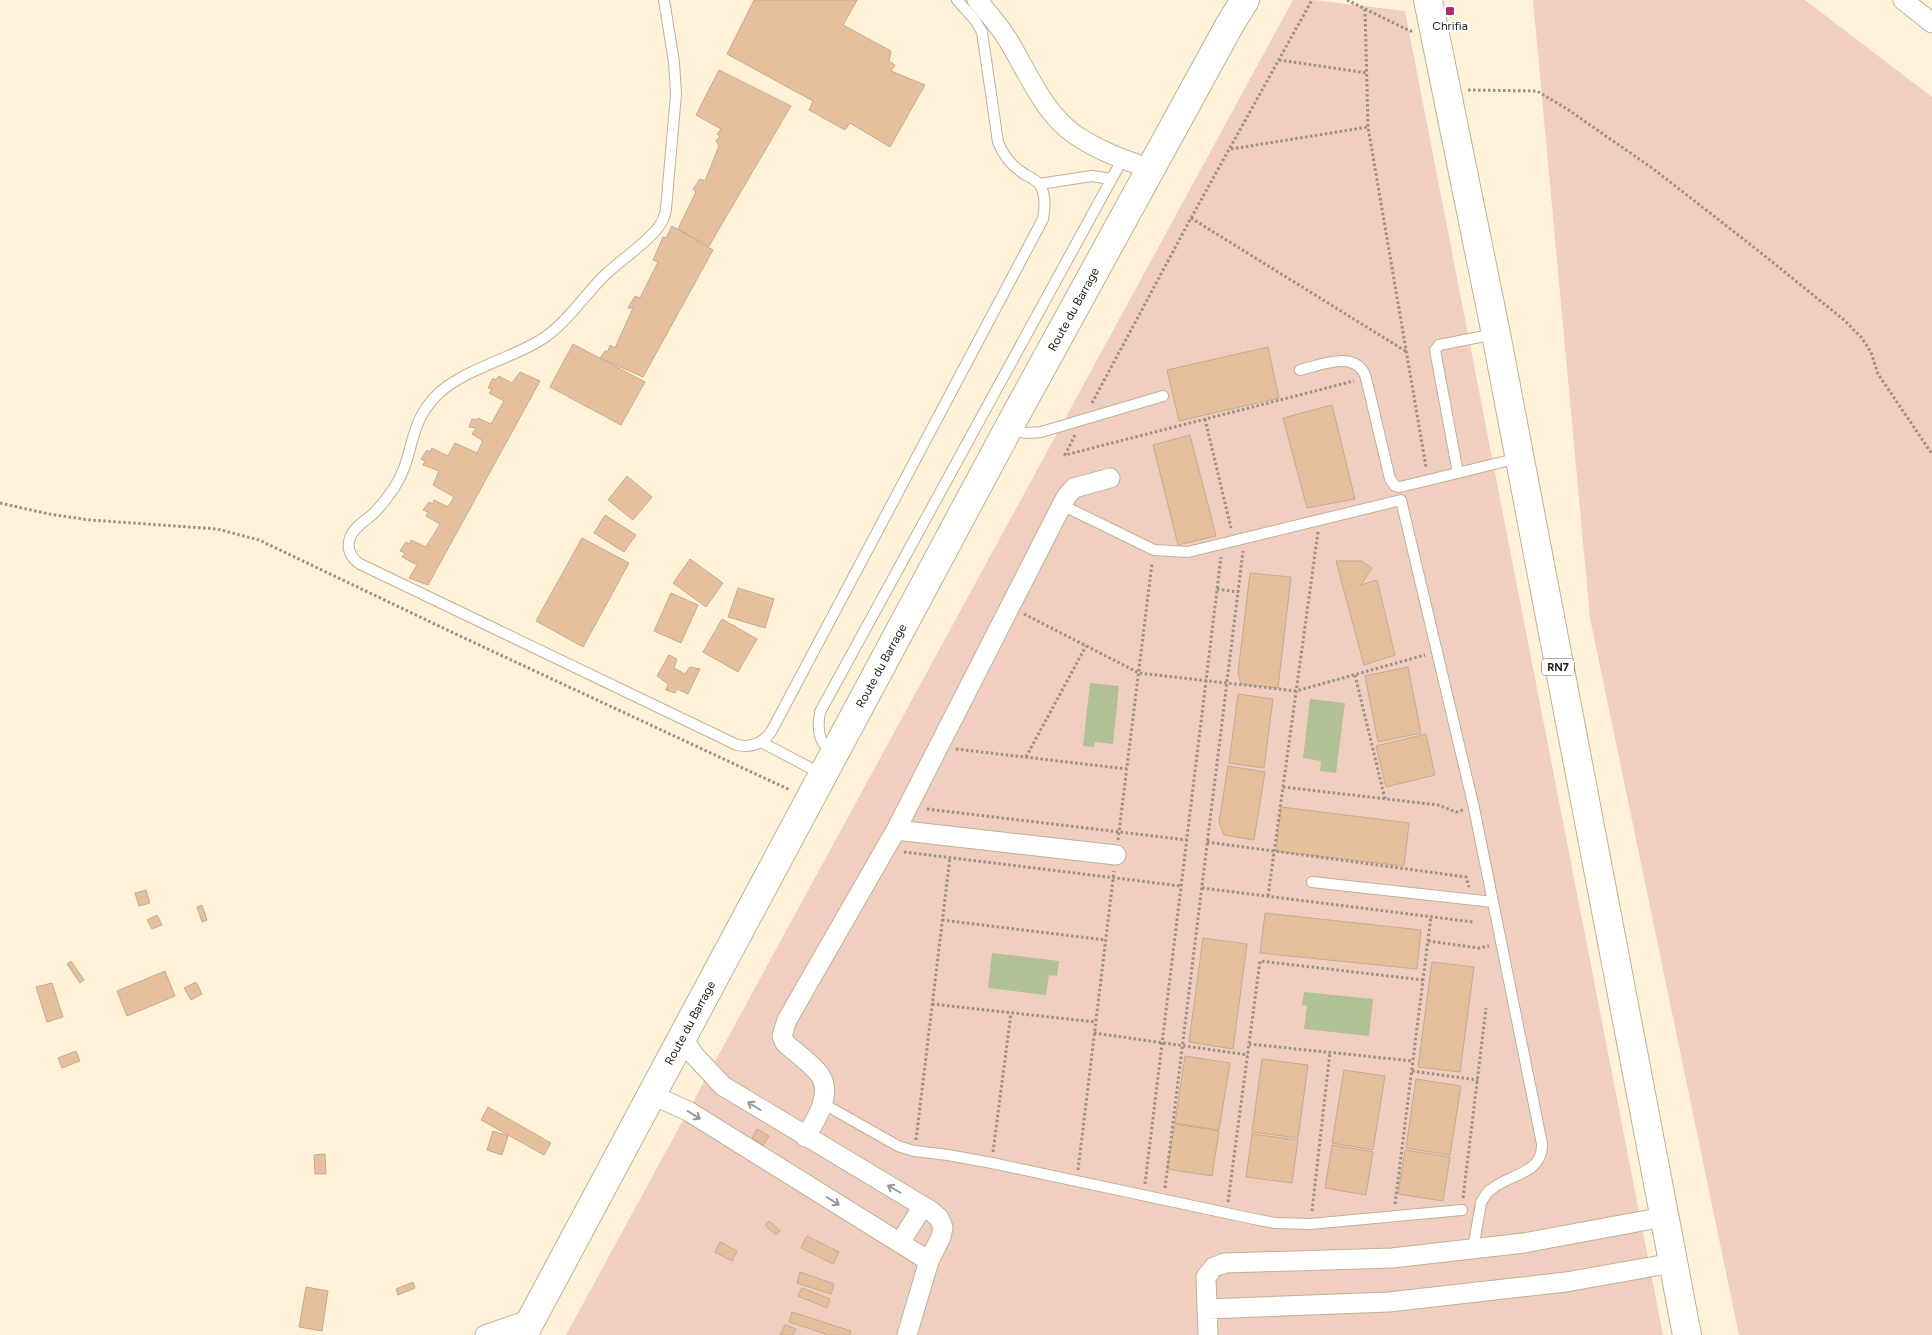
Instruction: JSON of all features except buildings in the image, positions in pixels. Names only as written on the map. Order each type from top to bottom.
[{"type":"main road","name":"RN7","points":[[1428,0],[1496,334],[1687,1335]]},
{"type":"main road","name":"Route du Barrage","points":[[527,1327],[650,1094],[829,765],[1008,429],[1243,1]]},
{"type":"street","points":[[977,0],[1007,38],[1055,117],[1073,133],[1122,160],[1151,169]]},
{"type":"street","points":[[1903,0],[1932,23]]},
{"type":"street","points":[[805,1137],[821,1111],[824,1094],[821,1076],[785,1043],[782,1030],[896,830],[1066,497],[1074,488],[1110,478]]},
{"type":"street","points":[[896,830],[1116,855]]},
{"type":"street","points":[[682,1037],[708,1072],[723,1086],[805,1137],[923,1206],[939,1218],[943,1227],[941,1237],[929,1261],[907,1335]]},
{"type":"street","points":[[650,1094],[688,1110],[929,1261]]},
{"type":"street","points":[[900,1243],[923,1206]]},
{"type":"street","points":[[1208,1335],[1206,1277],[1214,1267],[1225,1262],[1392,1258],[1524,1243],[1664,1217]]},
{"type":"street","points":[[1207,1308],[1389,1302],[1566,1282],[1673,1262]]},
{"type":"street","points":[[485,1335],[527,1327]]},
{"type":"lane","points":[[664,0],[674,62],[676,94],[666,209],[662,222],[651,236],[604,276],[566,320],[552,332],[527,348],[451,384],[431,401],[418,421],[396,485],[386,500],[352,534],[348,544],[355,561],[360,564],[737,745],[749,746],[761,742],[771,732],[1043,219],[1043,192],[1039,184],[1011,165],[1001,150],[998,142],[982,32],[975,20],[957,0]]},
{"type":"lane","points":[[761,742],[829,765],[826,748],[820,738],[817,726],[820,712],[1122,160]]},
{"type":"lane","points":[[1039,184],[1092,176],[1111,179]]},
{"type":"lane","points":[[1458,473],[1435,350],[1439,345],[1496,334]]},
{"type":"lane","points":[[1300,370],[1346,360],[1358,364],[1362,368],[1392,483],[1400,487],[1519,458]]},
{"type":"lane","points":[[1008,429],[1033,433],[1163,396]]},
{"type":"lane","points":[[1062,505],[1154,550],[1188,552],[1400,500],[1474,808],[1542,1144],[1542,1152],[1538,1161],[1528,1170],[1500,1183],[1484,1196],[1473,1248]]},
{"type":"lane","points":[[1312,882],[1493,902]]},
{"type":"lane","points":[[822,1103],[898,1146],[914,1152],[948,1155],[992,1163],[1275,1223],[1310,1224],[1462,1210]]},
{"type":"path","points":[[1312,0],[1191,218],[1065,455],[1366,378]]},
{"type":"path","points":[[1347,0],[1410,31],[1433,30]]},
{"type":"path","points":[[1365,9],[1368,127],[1428,480]]},
{"type":"path","points":[[1279,60],[1367,73]]},
{"type":"path","points":[[1445,90],[1537,91],[1567,109],[1652,168],[1755,248],[1861,337],[1871,352],[1878,374],[1932,454]]},
{"type":"path","points":[[1230,149],[1368,127]]},
{"type":"path","points":[[1191,218],[1406,352]]},
{"type":"path","points":[[1164,1199],[1238,592],[1240,540],[1205,419]]},
{"type":"path","points":[[0,504],[90,520],[217,530],[259,540],[810,800]]},
{"type":"path","points":[[1268,896],[1319,520]]},
{"type":"path","points":[[1144,1194],[1222,544]]},
{"type":"path","points":[[1217,589],[1238,592]]},
{"type":"path","points":[[1010,607],[1138,673],[1296,691],[1436,652]]},
{"type":"path","points":[[1026,757],[1086,646]]},
{"type":"path","points":[[1355,675],[1385,799]]},
{"type":"path","points":[[938,747],[1126,769]]},
{"type":"path","points":[[1283,787],[1438,805],[1456,812],[1474,808]]},
{"type":"path","points":[[908,806],[1187,840]]},
{"type":"path","points":[[1207,842],[1466,877],[1473,899]]},
{"type":"path","points":[[901,851],[1181,886]]},
{"type":"path","points":[[914,1152],[950,857]]},
{"type":"path","points":[[1202,888],[1473,922]]},
{"type":"path","points":[[1393,1217],[1431,916]]},
{"type":"path","points":[[942,920],[1105,940]]},
{"type":"path","points":[[1428,941],[1479,948],[1501,943]]},
{"type":"path","points":[[1227,1212],[1260,960],[1423,980]]},
{"type":"path","points":[[932,1004],[1095,1022]]},
{"type":"path","points":[[1462,1210],[1486,1008]]},
{"type":"path","points":[[992,1163],[1011,1013]]},
{"type":"path","points":[[1094,1033],[1248,1055]]},
{"type":"path","points":[[1249,1044],[1413,1062]]},
{"type":"path","points":[[1310,1224],[1330,1052]]},
{"type":"path","points":[[1412,1071],[1478,1080]]},
{"type":"shaded area","points":[[1293,0],[1314,0],[1405,11],[1663,1335],[566,1335]]},
{"type":"shaded area","points":[[1533,0],[1805,0],[1932,97],[1932,1335],[1739,1335],[1590,618]]},
{"type":"shaded area","points":[[1090,683],[1119,686],[1113,744],[1095,742],[1094,747],[1083,746]]},
{"type":"shaded area","points":[[1310,699],[1345,703],[1336,773],[1320,771],[1321,761],[1303,758]]},
{"type":"shaded area","points":[[992,953],[1059,961],[1057,976],[1049,975],[1046,995],[988,988]]},
{"type":"shaded area","points":[[1304,992],[1373,999],[1369,1036],[1304,1029],[1307,1006],[1302,1005]]},
{"type":"place","name":"Chrifia","points":[[1450,11]]}]
